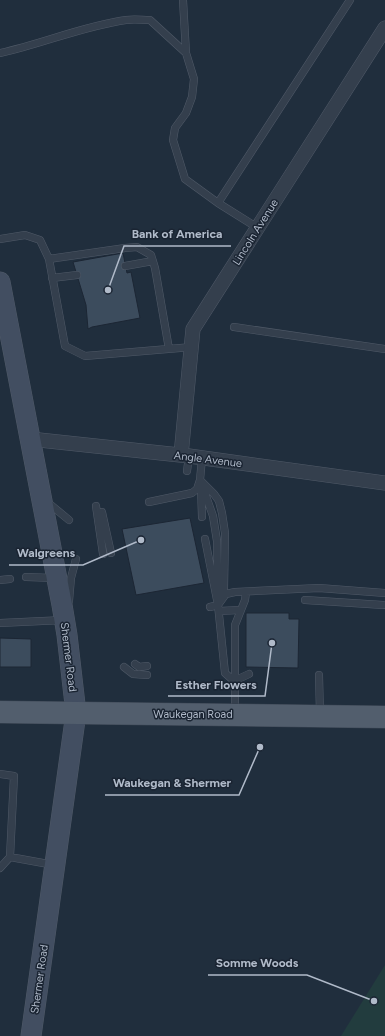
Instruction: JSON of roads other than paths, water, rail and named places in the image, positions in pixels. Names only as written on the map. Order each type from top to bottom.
[{"type":"main road","name":"Shermer Road","points":[[0,282],[66,628],[76,714],[31,1036]]},
{"type":"main road","name":"Waukegan Road","points":[[0,712],[385,717]]},
{"type":"street","name":"Lincoln Avenue","points":[[190,456],[192,347],[194,329],[385,28]]},
{"type":"street","name":"Angle Avenue","points":[[30,439],[190,456],[385,483]]},
{"type":"lane","points":[[183,0],[186,53],[194,79],[192,97],[186,113],[176,128],[173,140],[185,179],[218,203],[258,228]]},
{"type":"lane","points":[[218,203],[350,0]]},
{"type":"lane","points":[[0,53],[81,30],[126,20],[150,20],[186,53]]},
{"type":"lane","points":[[0,239],[25,235],[40,240],[49,259],[65,346],[85,356],[192,347]]},
{"type":"lane","points":[[49,259],[125,248],[138,248],[151,254],[169,349]]},
{"type":"lane","points":[[125,266],[153,262]]},
{"type":"lane","points":[[52,278],[77,275]]},
{"type":"lane","points":[[234,327],[385,348]]},
{"type":"lane","points":[[187,470],[190,456]]},
{"type":"lane","points":[[190,456],[200,480],[202,517]]},
{"type":"lane","points":[[149,502],[192,493],[197,489],[200,480]]},
{"type":"lane","points":[[200,480],[214,494],[219,502],[222,513],[225,533],[216,608],[225,673],[234,680]]},
{"type":"lane","points":[[41,497],[69,520]]},
{"type":"lane","points":[[96,506],[107,553],[102,512]]},
{"type":"lane","points":[[205,539],[219,588],[216,608]]},
{"type":"lane","points":[[0,623],[66,628],[71,578],[76,560]]},
{"type":"lane","points":[[26,577],[57,578]]},
{"type":"lane","points":[[0,580],[10,578]]},
{"type":"lane","points":[[219,588],[234,592]]},
{"type":"lane","points":[[216,608],[226,594],[234,592],[319,588],[385,593]]},
{"type":"lane","points":[[235,715],[235,625],[240,610],[249,600],[246,592]]},
{"type":"lane","points":[[305,600],[383,605]]},
{"type":"lane","points":[[216,608],[240,610]]},
{"type":"lane","points":[[135,664],[139,667],[147,666]]},
{"type":"lane","points":[[124,667],[133,674],[147,675]]},
{"type":"lane","points":[[234,680],[250,674]]},
{"type":"lane","points":[[319,675],[320,716]]},
{"type":"lane","points":[[0,774],[14,776],[10,857],[0,868]]},
{"type":"lane","points":[[10,857],[54,865]]},
{"type":"place","name":"Bank of America","points":[[108,290]]},
{"type":"place","name":"Walgreens","points":[[141,540]]},
{"type":"place","name":"Esther Flowers","points":[[272,643]]},
{"type":"place","name":"Waukegan & Shermer","points":[[260,747]]},
{"type":"place","name":"Somme Woods","points":[[374,1001]]}]
